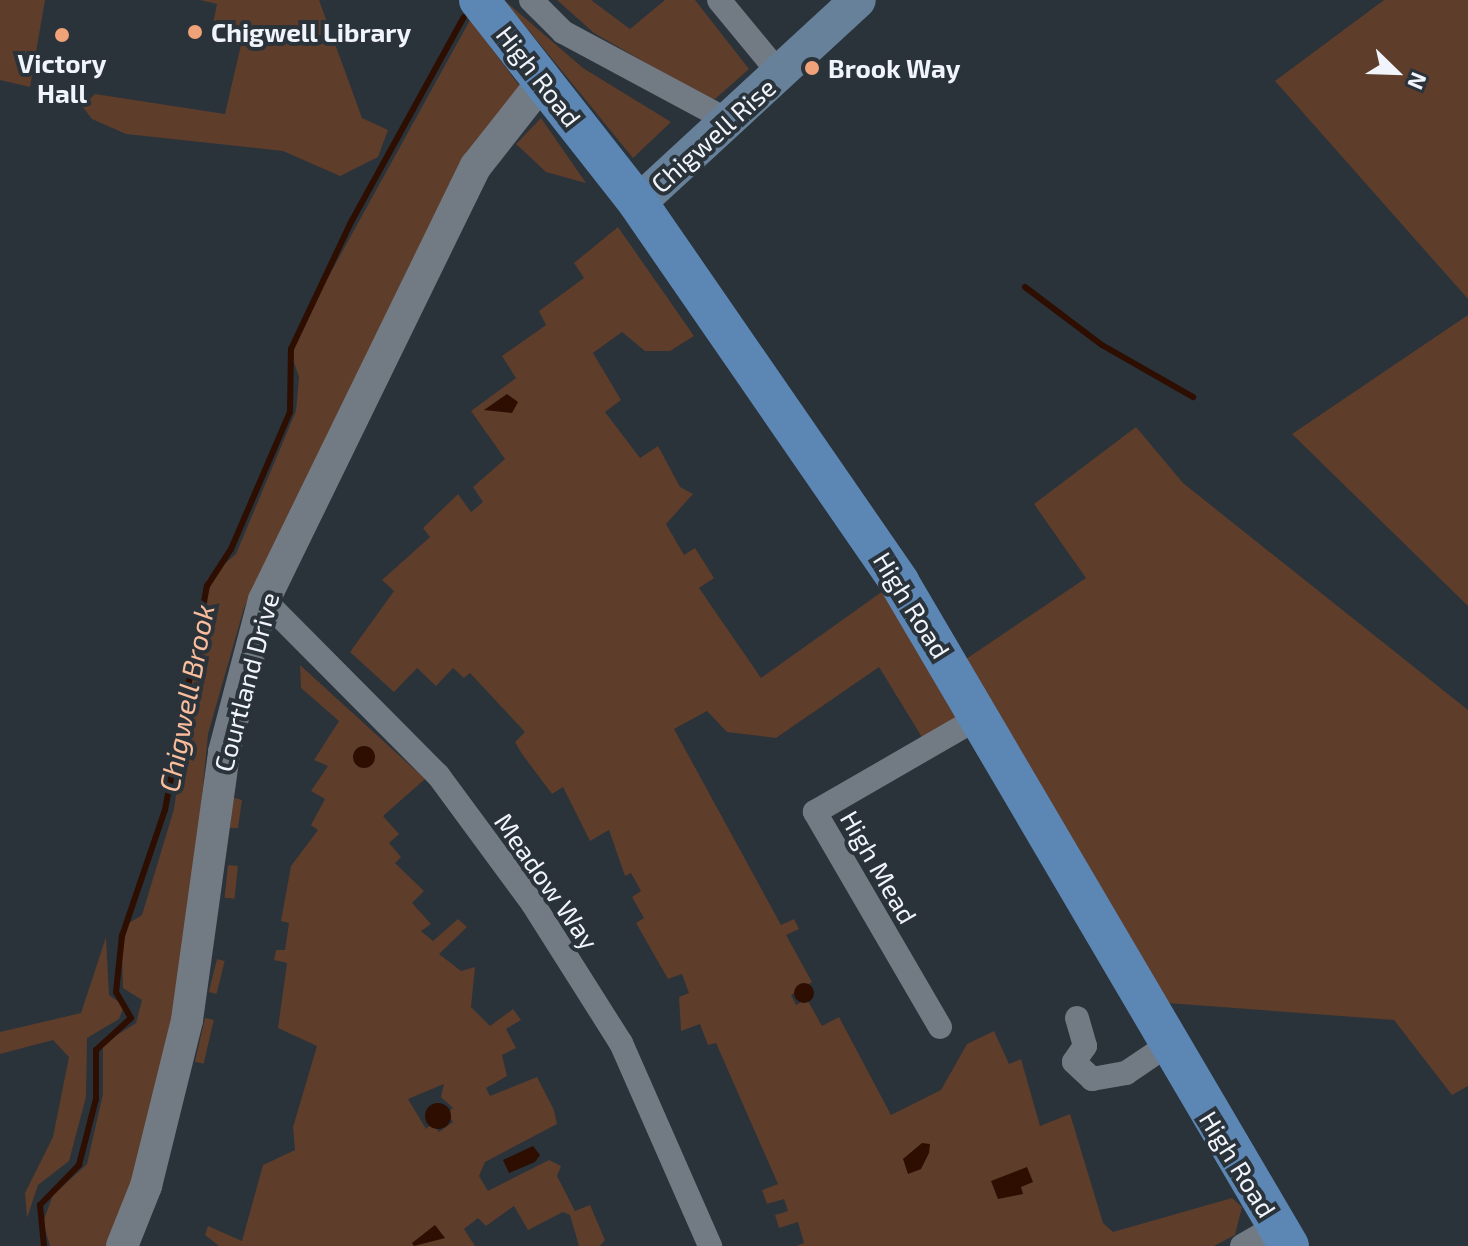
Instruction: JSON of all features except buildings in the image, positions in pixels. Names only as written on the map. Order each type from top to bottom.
[{"type":"main road","name":"High Road","points":[[479,0],[638,203],[899,582],[1166,1046],[1283,1236]]},
{"type":"main road","name":"Chigwell Rise","points":[[638,203],[858,0]]},
{"type":"street","points":[[531,0],[563,32],[729,121]]},
{"type":"street","points":[[719,0],[780,74]]},
{"type":"street","name":"Courtland Drive","points":[[122,1246],[146,1186],[187,1020],[224,752],[264,600],[476,166],[543,81]]},
{"type":"street","name":"Meadow Way","points":[[264,600],[438,775],[533,904],[621,1043],[710,1246]]},
{"type":"street","name":"High Mead","points":[[940,1027],[815,812],[976,719]]},
{"type":"street","points":[[1078,1018],[1085,1046],[1074,1062],[1092,1079],[1126,1073],[1166,1046]]},
{"type":"street","points":[[1242,1246],[1283,1236]]},
{"type":"shaded area","points":[[0,0],[45,0],[30,87],[0,80]]},
{"type":"shaded area","points":[[200,0],[319,0],[362,118],[388,130],[378,157],[340,176],[283,151],[126,134],[92,119],[82,106],[95,94],[225,114],[243,36],[212,29],[217,4]]},
{"type":"shaded area","points":[[504,0],[583,68],[671,122],[633,158]]},
{"type":"shaded area","points":[[557,0],[591,0],[630,29],[665,0],[695,0],[749,69],[715,99],[705,97],[594,33]]},
{"type":"shaded area","points":[[1384,0],[1468,0],[1468,299],[1275,81]]},
{"type":"shaded area","points":[[470,20],[525,93],[477,139],[244,608],[208,734],[185,974],[134,1179],[109,1246],[50,1246],[43,1222],[53,1195],[87,1164],[103,1094],[103,1044],[136,1023],[142,1000],[123,988],[121,928],[142,915],[174,809],[207,579],[236,554],[296,411],[299,377],[289,348]]},
{"type":"shaded area","points":[[541,118],[586,183],[546,172],[516,144]]},
{"type":"shaded area","points":[[618,227],[694,336],[670,351],[645,351],[622,332],[593,353],[621,400],[605,412],[640,458],[658,446],[680,487],[693,494],[666,524],[684,555],[695,548],[714,578],[699,588],[761,678],[883,591],[971,722],[928,747],[879,667],[776,738],[727,732],[707,711],[674,729],[781,925],[794,919],[799,929],[786,935],[812,982],[791,995],[796,1005],[807,999],[822,1026],[839,1017],[891,1115],[941,1090],[967,1044],[994,1031],[1009,1064],[1021,1059],[1040,1126],[1070,1114],[1103,1223],[1113,1232],[1232,1198],[1242,1207],[1235,1235],[1214,1246],[796,1246],[804,1243],[798,1222],[779,1228],[775,1215],[788,1211],[784,1199],[767,1204],[762,1190],[778,1184],[716,1043],[708,1045],[700,1024],[681,1031],[679,997],[689,993],[682,974],[668,979],[636,923],[644,918],[632,897],[641,891],[631,873],[625,876],[609,830],[590,841],[563,787],[552,794],[522,754],[515,742],[525,732],[470,673],[464,678],[453,668],[436,686],[417,668],[394,692],[350,652],[394,591],[382,580],[430,537],[423,528],[458,494],[471,512],[483,502],[473,487],[505,459],[471,411],[516,378],[502,356],[546,325],[539,311],[584,278],[574,263]]},
{"type":"shaded area","points":[[1468,315],[1468,606],[1292,434]]},
{"type":"shaded area","points":[[507,394],[518,402],[512,413],[484,410]]},
{"type":"shaded area","points":[[1136,427],[1183,483],[1468,710],[1468,1086],[1452,1095],[1394,1020],[1167,1003],[966,659],[1086,578],[1034,504]]},
{"type":"shaded area","points":[[300,665],[425,779],[383,816],[399,834],[389,843],[401,857],[395,863],[424,891],[412,903],[431,924],[421,931],[433,941],[458,919],[467,927],[439,954],[461,971],[475,967],[471,1007],[490,1026],[513,1009],[521,1020],[506,1029],[516,1048],[502,1055],[507,1076],[486,1088],[490,1096],[537,1077],[554,1110],[557,1124],[485,1162],[479,1176],[488,1191],[549,1160],[561,1166],[557,1176],[575,1211],[590,1205],[605,1240],[600,1246],[579,1246],[570,1215],[563,1212],[528,1230],[514,1206],[486,1226],[478,1218],[464,1229],[475,1246],[219,1246],[205,1235],[208,1226],[242,1241],[263,1165],[295,1150],[293,1127],[317,1046],[278,1028],[287,963],[274,960],[276,950],[285,950],[289,923],[281,921],[291,866],[318,830],[311,825],[325,799],[311,791],[328,766],[314,760],[339,721],[301,688]],"holes":[[[444,1084],[441,1097],[453,1108],[447,1113],[453,1122],[439,1132],[432,1123],[426,1129],[408,1099]]]},
{"type":"shaded area","points":[[364,746],[372,749],[375,757],[372,765],[364,768],[356,765],[353,757],[356,749]]},
{"type":"shaded area","points":[[232,797],[242,800],[238,828],[230,828]]},
{"type":"shaded area","points":[[228,865],[238,866],[234,899],[225,898]]},
{"type":"shaded area","points":[[106,937],[109,995],[124,1006],[119,1019],[87,1038],[86,1097],[69,1161],[38,1185],[27,1218],[25,1193],[53,1137],[69,1057],[53,1040],[0,1054],[0,1032],[81,1013]]},
{"type":"shaded area","points":[[217,959],[225,961],[217,994],[209,992]]},
{"type":"shaded area","points":[[804,983],[811,986],[814,993],[811,1000],[804,1003],[797,1000],[794,993],[797,986]]},
{"type":"shaded area","points":[[205,1018],[214,1020],[204,1064],[195,1062]]},
{"type":"shaded area","points":[[438,1103],[447,1107],[451,1116],[447,1125],[438,1129],[429,1125],[425,1116],[429,1107]]},
{"type":"shaded area","points":[[922,1143],[930,1144],[929,1153],[921,1169],[908,1174],[903,1159]]},
{"type":"shaded area","points":[[533,1146],[540,1155],[535,1162],[509,1173],[503,1160]]},
{"type":"shaded area","points":[[1027,1167],[1033,1182],[1021,1187],[1023,1194],[998,1199],[991,1181]]},
{"type":"shaded area","points":[[435,1225],[445,1238],[414,1246],[412,1243]]},
{"type":"waterway","name":"Chigwell Brook","points":[[44,1246],[40,1205],[79,1165],[96,1099],[96,1050],[131,1018],[116,992],[122,936],[165,810],[207,586],[231,549],[290,412],[291,349],[350,224],[464,17]]},
{"type":"waterway","points":[[1025,287],[1102,345],[1193,397]]},
{"type":"place","name":"Chigwell Library","points":[[195,32]]},
{"type":"place","name":"Victory Hall","points":[[62,35]]},
{"type":"place","name":"Brook Way","points":[[812,68]]}]
